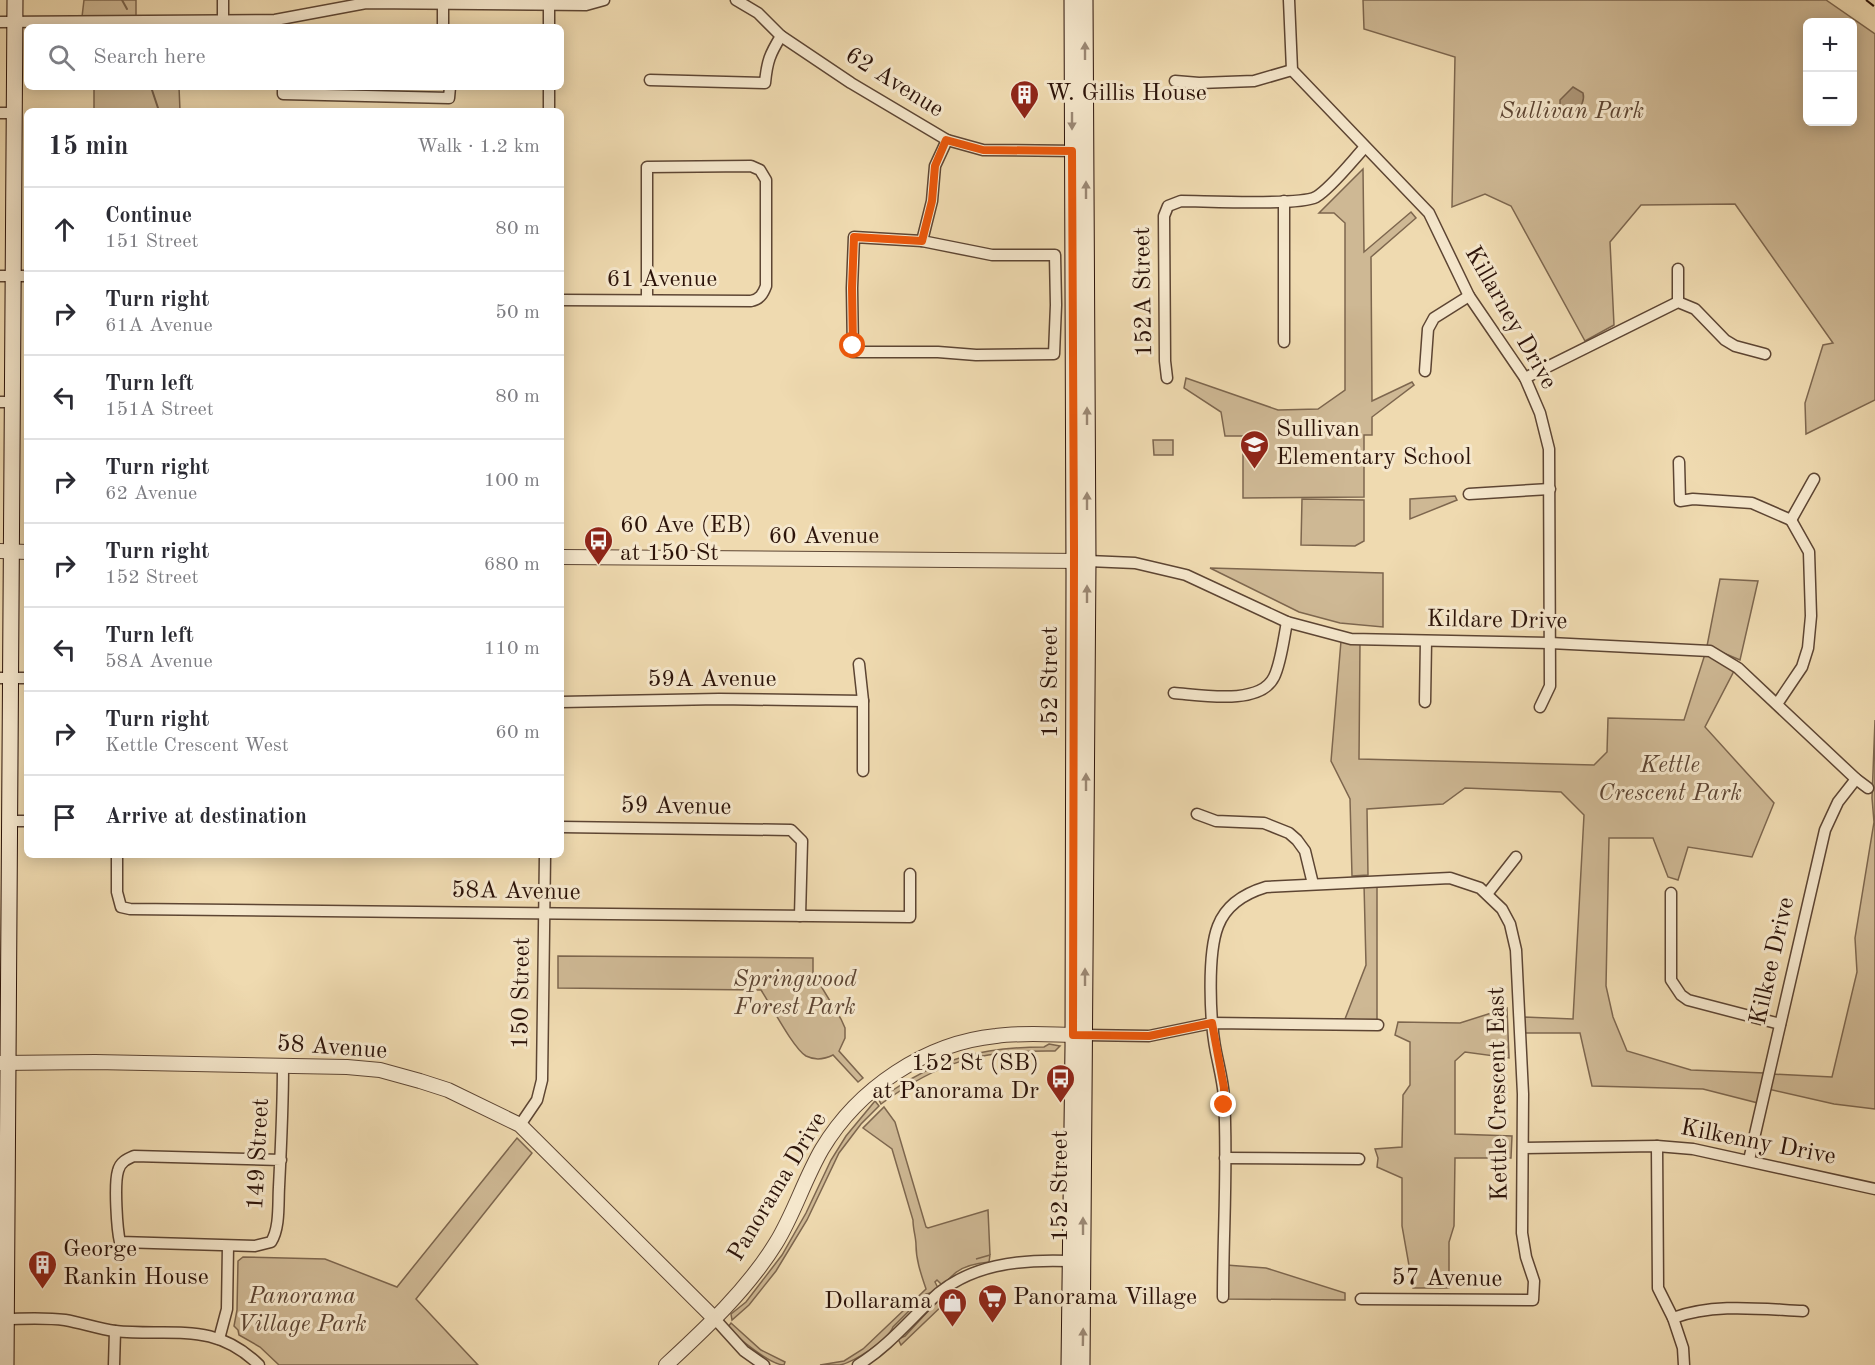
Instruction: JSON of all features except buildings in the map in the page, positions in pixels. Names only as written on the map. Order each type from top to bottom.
[{"type":"main road","points":[[6,1365],[3,1319],[5,869],[10,821],[13,551],[6,402],[14,276],[7,113],[7,21],[15,0]]},
{"type":"main road","name":"152 Street","points":[[1072,0],[1079,151],[1081,561],[1079,1035],[1082,1158],[1082,1365]]},
{"type":"main road","name":"152 Street","points":[[1079,151],[1085,0]]},
{"type":"main road","name":"152 Street","points":[[1069,1365],[1070,1262],[1079,1035]]},
{"type":"main road","points":[[1070,1262],[1075,1263],[1083,1284]]},
{"type":"street","points":[[223,20],[224,0]]},
{"type":"street","points":[[7,21],[223,20],[283,23],[366,3],[549,2],[586,5],[604,0]]},
{"type":"street","name":"62 Avenue","points":[[736,0],[758,13],[781,36],[851,83],[946,140],[983,150],[1079,151]]},
{"type":"street","points":[[1175,81],[1199,83],[1254,81],[1292,70],[1289,0]]},
{"type":"street","points":[[549,2],[549,24]]},
{"type":"street","points":[[443,24],[444,4]]},
{"type":"street","points":[[650,80],[765,83],[766,64],[781,36]]},
{"type":"street","name":"Killarney Drive","points":[[1292,70],[1429,213],[1468,296],[1525,378],[1540,413],[1549,449],[1551,489],[1550,686],[1540,707]]},
{"type":"street","points":[[283,90],[449,92]]},
{"type":"street","points":[[549,90],[549,108]]},
{"type":"street","points":[[922,241],[932,201],[935,166],[946,140]]},
{"type":"street","points":[[1284,342],[1284,201],[1311,199],[1321,194],[1365,147]]},
{"type":"street","name":"61 Avenue","points":[[564,300],[751,301],[761,296],[766,286],[767,244],[766,180],[760,170],[751,166],[647,167],[647,300]]},
{"type":"street","name":"152A Street","points":[[1167,378],[1164,216],[1168,206],[1181,201],[1284,201]]},
{"type":"street","points":[[854,237],[922,241],[992,255],[1055,255],[1054,354],[853,352],[854,237]]},
{"type":"street","points":[[1678,269],[1678,302]]},
{"type":"street","points":[[1425,371],[1428,329],[1434,318],[1468,296]]},
{"type":"street","points":[[1525,378],[1678,302],[1695,309],[1725,340],[1735,346],[1765,354]]},
{"type":"street","points":[[1679,462],[1680,501],[1693,499],[1752,503],[1791,520],[1809,552],[1811,616],[1808,648],[1802,667],[1777,704]]},
{"type":"street","points":[[1791,520],[1814,479]]},
{"type":"street","points":[[1469,494],[1551,489]]},
{"type":"street","name":"60 Avenue","points":[[564,557],[1081,561]]},
{"type":"street","name":"Kildare Drive","points":[[1081,561],[1135,563],[1186,575],[1287,622],[1352,639],[1550,643],[1710,651],[1738,668],[1868,788]]},
{"type":"street","points":[[1174,693],[1231,697],[1259,692],[1274,678],[1287,622]]},
{"type":"street","points":[[1425,702],[1426,641]]},
{"type":"street","points":[[859,664],[863,701],[862,771]]},
{"type":"street","name":"59A Avenue","points":[[564,702],[719,699],[863,701]]},
{"type":"street","name":"Kilkee Drive","points":[[1749,1160],[1825,830],[1838,802],[1856,779]]},
{"type":"street","points":[[1197,814],[1215,821],[1263,823],[1289,833],[1305,851],[1313,884]]},
{"type":"street","points":[[10,821],[24,821]]},
{"type":"street","name":"59 Avenue","points":[[564,826],[791,830],[802,841],[800,916]]},
{"type":"street","points":[[1223,1297],[1224,1088],[1212,1023],[1213,945],[1218,925],[1224,915],[1239,899],[1266,887],[1442,878],[1469,883],[1488,894],[1516,857]]},
{"type":"street","name":"58A Avenue","points":[[117,858],[117,892],[122,907],[130,909],[910,916],[910,874]]},
{"type":"street","name":"150 Street","points":[[520,1125],[537,1100],[542,1080],[545,858]]},
{"type":"street","points":[[1671,893],[1671,980],[1681,995],[1688,1000],[1780,1024]]},
{"type":"street","name":"Kettle Crescent East","points":[[1488,894],[1507,917],[1514,941],[1523,1079],[1522,1233],[1526,1257],[1534,1281],[1533,1300]]},
{"type":"street","points":[[1079,1035],[1149,1036],[1212,1023],[1378,1025]]},
{"type":"street","name":"Panorama Drive","points":[[666,1365],[715,1319],[754,1274],[776,1244],[828,1141],[848,1114],[870,1092],[907,1066],[967,1041],[1006,1035],[1079,1035]]},
{"type":"street","name":"58 Avenue","points":[[4,1063],[95,1062],[347,1067],[380,1070],[448,1090],[520,1125],[715,1319]]},
{"type":"street","name":"149 Street","points":[[228,1246],[262,1246],[271,1242],[274,1237],[281,1160],[283,1066]]},
{"type":"street","points":[[1657,1146],[1658,1288],[1673,1317],[1683,1348],[1684,1365]]},
{"type":"street","name":"Kilkenny Drive","points":[[1524,1148],[1657,1146],[1693,1149],[1875,1189]]},
{"type":"street","points":[[219,1339],[227,1309],[228,1246],[120,1242],[117,1231],[117,1171],[123,1161],[135,1156],[281,1160]]},
{"type":"street","points":[[1225,1158],[1359,1159]]},
{"type":"street","points":[[858,1365],[890,1341],[933,1298],[967,1275],[985,1268],[1017,1261],[1070,1262]]},
{"type":"street","name":"57 Avenue","points":[[1361,1299],[1533,1300]]},
{"type":"street","points":[[1673,1317],[1700,1310],[1731,1308],[1803,1311]]},
{"type":"street","points":[[3,1319],[57,1319],[115,1331],[199,1333],[219,1339],[246,1352],[260,1365]]},
{"type":"street","points":[[715,1319],[744,1351],[764,1365]]},
{"type":"street","points":[[114,1365],[115,1331]]},
{"type":"green space","points":[[84,0],[136,0],[136,18],[189,22],[189,24],[93,24],[93,17],[82,17]]},
{"type":"green space","name":"Sullivan Park","points":[[1363,0],[1826,0],[1852,18],[1803,18],[1803,126],[1857,126],[1857,22],[1875,34],[1875,400],[1806,434],[1805,403],[1823,345],[1833,343],[1735,204],[1641,205],[1610,242],[1614,325],[1585,341],[1511,206],[1485,194],[1452,207],[1455,57],[1364,29]]},
{"type":"green space","points":[[94,90],[179,90],[180,108],[94,108]]},
{"type":"green space","points":[[1363,169],[1364,252],[1411,212],[1416,218],[1371,257],[1372,401],[1412,382],[1414,385],[1372,417],[1372,435],[1364,435],[1364,497],[1243,498],[1243,436],[1225,436],[1221,412],[1184,388],[1186,378],[1278,410],[1318,409],[1345,390],[1345,223],[1334,213],[1319,213]]},
{"type":"green space","points":[[1153,440],[1173,440],[1173,455],[1154,455]]},
{"type":"green space","points":[[1455,496],[1457,500],[1410,519],[1410,499]]},
{"type":"green space","points":[[1302,499],[1364,500],[1364,541],[1355,546],[1301,545]]},
{"type":"green space","points":[[1210,568],[1383,573],[1383,627],[1340,623],[1299,612]]},
{"type":"green space","points":[[1720,579],[1758,581],[1740,660],[1707,646]]},
{"type":"green space","name":"Kettle Crescent Park","points":[[1341,641],[1360,643],[1359,759],[1594,765],[1607,752],[1608,718],[1684,720],[1705,654],[1735,669],[1705,727],[1774,803],[1752,857],[1688,847],[1678,880],[1668,877],[1653,838],[1609,838],[1606,986],[1613,1017],[1627,1051],[1691,1070],[1764,1073],[1758,1103],[1703,1089],[1592,1086],[1580,1033],[1525,1033],[1524,1017],[1573,1019],[1584,815],[1561,792],[1465,788],[1443,804],[1367,809],[1368,875],[1352,876],[1350,799],[1331,761]]},
{"type":"green space","points":[[1875,720],[1875,1109],[1834,1104],[1768,1089],[1771,1074],[1832,1077],[1857,972],[1855,938],[1874,822],[1872,798]]},
{"type":"green space","points":[[1377,883],[1377,1021],[1345,1019],[1366,965],[1364,884]]},
{"type":"green space","name":"Springwood Forest Park","points":[[558,956],[813,958],[813,973],[845,1028],[845,1038],[839,1051],[863,1078],[858,1082],[833,1055],[817,1059],[806,1056],[789,1036],[761,990],[558,988]]},
{"type":"green space","points":[[1507,1008],[1509,1058],[1465,1052],[1455,1061],[1455,1134],[1512,1136],[1511,1158],[1455,1158],[1454,1226],[1449,1242],[1449,1288],[1413,1288],[1402,1226],[1402,1178],[1377,1167],[1378,1158],[1375,1149],[1402,1147],[1403,1095],[1410,1085],[1410,1042],[1395,1035],[1398,1022],[1460,1023]]},
{"type":"green space","points":[[1049,1044],[1060,1046],[1055,1051],[1005,1053],[963,1061],[923,1077],[881,1104],[878,1098],[926,1071],[963,1057],[1002,1049],[1044,1047]]},
{"type":"green space","points":[[875,1101],[879,1106],[861,1124],[839,1153],[807,1220],[776,1271],[749,1305],[732,1320],[731,1314],[746,1302],[782,1255],[806,1213],[831,1160],[846,1136]]},
{"type":"green space","points":[[884,1107],[895,1122],[926,1227],[988,1210],[989,1262],[961,1269],[942,1285],[937,1280],[935,1282],[938,1288],[926,1294],[885,1338],[862,1355],[840,1365],[820,1365],[844,1361],[863,1349],[926,1289],[918,1262],[913,1220],[892,1149],[863,1128]]},
{"type":"green space","name":"Panorama Village Park","points":[[517,1138],[532,1153],[416,1299],[478,1365],[279,1365],[260,1347],[239,1335],[234,1326],[237,1310],[238,1261],[243,1257],[325,1259],[397,1287]]},
{"type":"green space","points":[[1226,1265],[1266,1268],[1345,1293],[1345,1300],[1225,1299]]},
{"type":"green space","points":[[943,1295],[948,1300],[901,1345],[898,1339],[905,1336]]},
{"type":"green space","points":[[731,1323],[761,1350],[785,1362],[784,1365],[771,1361],[746,1344],[728,1327]]},
{"type":"shaded area","points":[[1573,87],[1583,93],[1583,101],[1576,112],[1567,112],[1560,107],[1560,100]]},
{"type":"waterway","points":[[122,0],[127,9]]},
{"type":"waterway","points":[[152,90],[158,108]]},
{"type":"railway","points":[[1866,0],[1875,7]]},
{"type":"place","name":"W. Gillis House","points":[[1025,120]]},
{"type":"place","name":"Sullivan Elementary School","points":[[1255,470]]},
{"type":"place","name":"60 Ave (EB) at 150 St","points":[[599,566]]},
{"type":"place","name":"152 St (SB) at Panorama Dr","points":[[1060,1104]]},
{"type":"place","name":"George Rankin House","points":[[42,1290]]},
{"type":"place","name":"Panorama Village","points":[[992,1324]]},
{"type":"place","name":"Dollarama","points":[[953,1328]]},
{"type":"route","points":[[853,346],[854,237],[922,241],[932,201],[935,166],[946,140],[957,145],[983,150],[1072,151],[1073,1035],[1149,1036],[1212,1023],[1224,1088],[1224,1105]]}]
